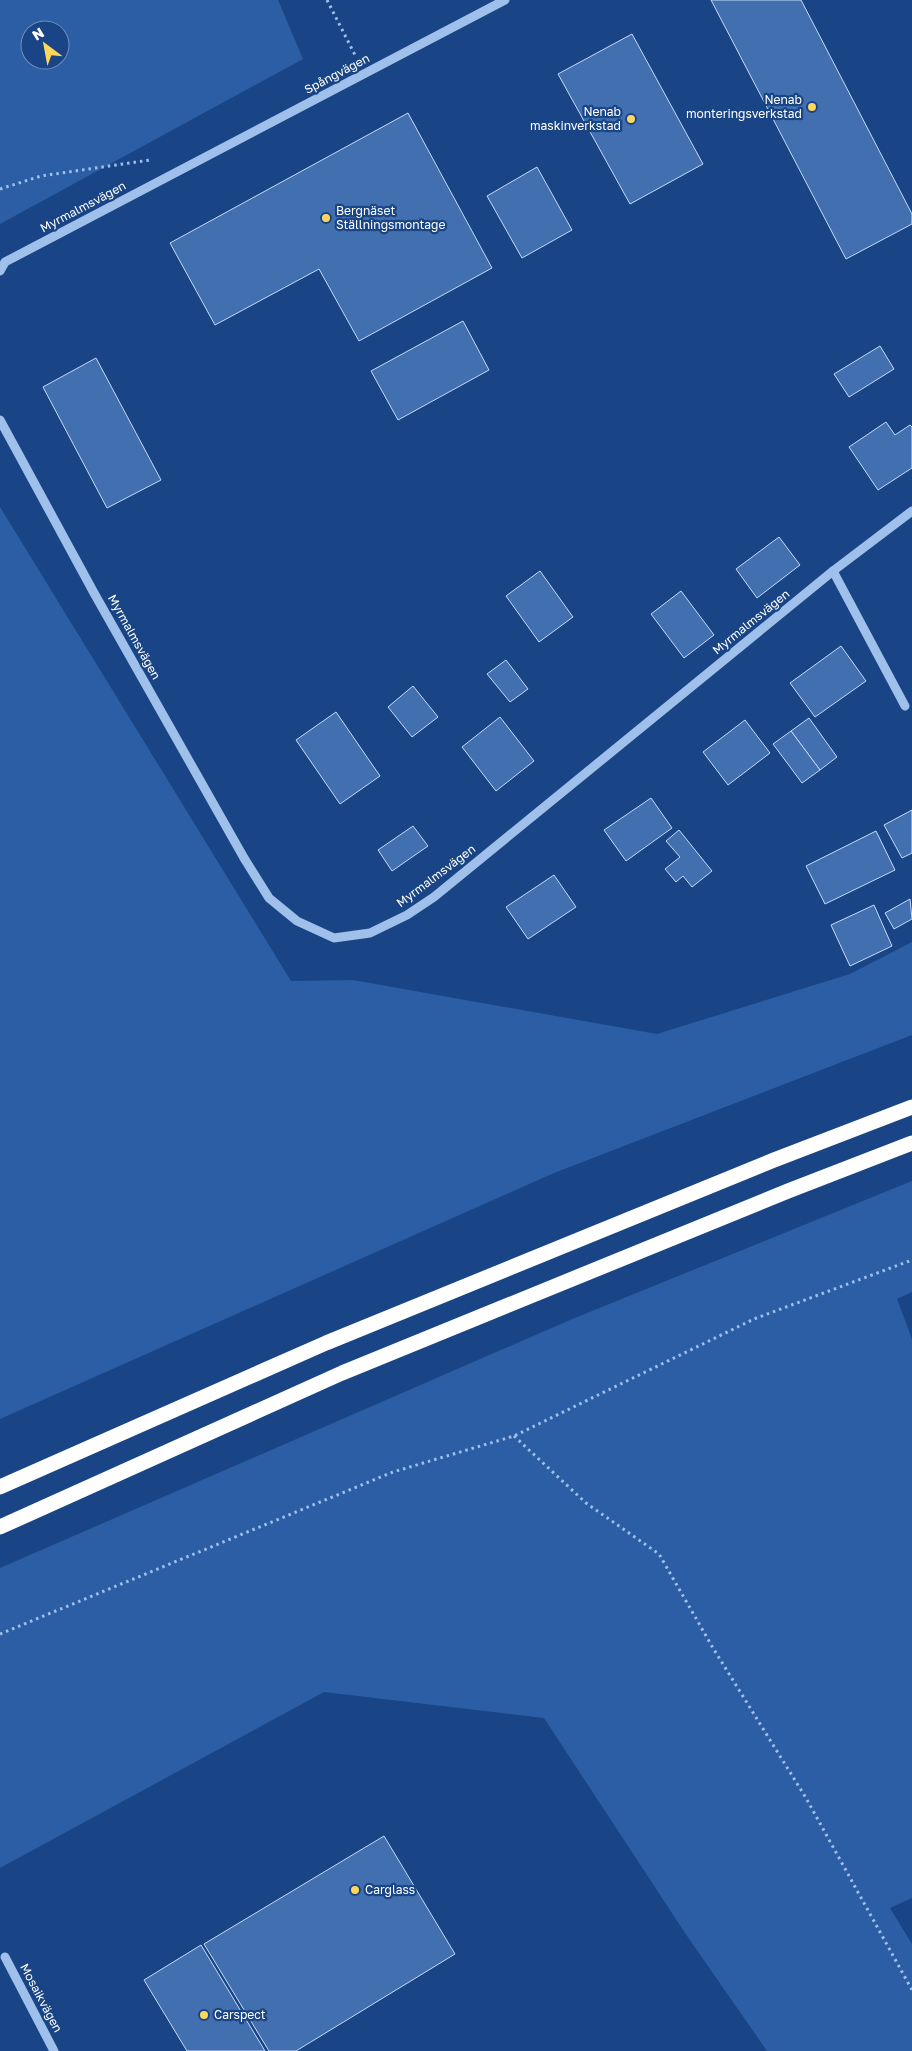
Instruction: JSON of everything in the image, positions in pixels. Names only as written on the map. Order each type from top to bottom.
[{"type":"highway","points":[[0,1487],[326,1343],[774,1160],[912,1107]]},
{"type":"highway","points":[[0,1527],[342,1373],[779,1195],[912,1144]]},
{"type":"street","name":"Spångvägen","points":[[181,170],[505,0]]},
{"type":"street","name":"Myrmalmsvägen","points":[[0,271],[5,262],[181,170]]},
{"type":"street","name":"Myrmalmsvägen","points":[[0,420],[94,593],[244,858],[269,898],[298,921],[334,938],[370,933],[407,916],[434,897],[833,571],[912,511]]},
{"type":"street","points":[[833,571],[905,706]]},
{"type":"street","name":"Mosaikvägen","points":[[5,1957],[54,2051]]},
{"type":"path","points":[[327,0],[364,74]]},
{"type":"path","points":[[0,189],[42,176],[152,160],[181,170]]},
{"type":"path","points":[[0,1634],[393,1472],[514,1436],[754,1319],[912,1260]]},
{"type":"path","points":[[514,1436],[586,1503],[659,1554],[713,1648],[806,1798],[912,1990]]},
{"type":"shaded area","points":[[0,0],[278,0],[303,59],[0,224]]},
{"type":"shaded area","points":[[0,507],[291,981],[353,980],[657,1034],[850,974],[912,942],[912,1035],[554,1173],[0,1419]]},
{"type":"shaded area","points":[[912,1181],[912,1292],[897,1299],[912,1339],[912,1898],[890,1908],[912,1944],[912,2051],[767,2051],[685,1933],[544,1718],[324,1692],[0,1868],[0,1568],[570,1320]]},
{"type":"building","name":"Nenab monteringsverkstad","points":[[711,0],[801,0],[912,214],[912,224],[846,259]]},
{"type":"building","name":"Nenab maskinverkstad","points":[[632,34],[703,164],[630,204],[558,74]]},
{"type":"building","points":[[408,113],[492,268],[359,341],[319,269],[215,325],[170,243]]},
{"type":"building","points":[[537,167],[572,230],[522,258],[487,196]]},
{"type":"building","points":[[463,321],[489,370],[398,420],[371,371]]},
{"type":"building","points":[[880,346],[894,369],[849,397],[834,374]]},
{"type":"building","points":[[96,358],[161,480],[107,508],[43,387]]},
{"type":"building","points":[[886,422],[895,435],[910,425],[912,427],[912,468],[878,490],[849,447]]},
{"type":"building","points":[[779,537],[800,565],[757,598],[736,569]]},
{"type":"building","points":[[540,571],[573,617],[539,642],[506,596]]},
{"type":"building","points":[[681,591],[714,635],[684,658],[651,614]]},
{"type":"building","points":[[841,646],[866,681],[815,717],[790,683]]},
{"type":"building","points":[[506,660],[528,689],[510,702],[487,674]]},
{"type":"building","points":[[413,686],[438,717],[412,737],[388,707]]},
{"type":"building","points":[[336,712],[380,776],[340,804],[296,740]]},
{"type":"building","points":[[500,717],[534,761],[496,791],[462,747]]},
{"type":"building","points":[[809,718],[837,757],[820,770],[791,731]]},
{"type":"building","points":[[745,720],[770,753],[728,785],[703,752]]},
{"type":"building","points":[[791,731],[820,770],[802,783],[773,744]]},
{"type":"building","points":[[651,798],[672,828],[626,861],[604,830]]},
{"type":"building","points":[[912,810],[912,853],[902,858],[884,825]]},
{"type":"building","points":[[413,826],[428,846],[392,871],[378,850]]},
{"type":"building","points":[[679,830],[712,871],[692,887],[683,876],[676,882],[665,869],[680,857],[666,841]]},
{"type":"building","points":[[876,831],[895,870],[825,904],[806,866]]},
{"type":"building","points":[[554,875],[576,907],[528,939],[506,907]]},
{"type":"building","points":[[910,899],[912,919],[894,929],[885,913]]},
{"type":"building","points":[[874,905],[892,946],[850,966],[831,925]]},
{"type":"building","name":"Carglass","points":[[384,1836],[455,1954],[296,2051],[269,2051],[204,1944]]},
{"type":"building","name":"Carspect","points":[[201,1945],[265,2051],[187,2051],[144,1980]]},
{"type":"place","name":"Nenab monteringsverkstad","points":[[812,107]]},
{"type":"place","name":"Nenab maskinverkstad","points":[[631,119]]},
{"type":"place","name":"Bergnäset Ställningsmontage","points":[[326,218]]},
{"type":"place","name":"Carglass","points":[[355,1890]]},
{"type":"place","name":"Carspect","points":[[204,2015]]}]
